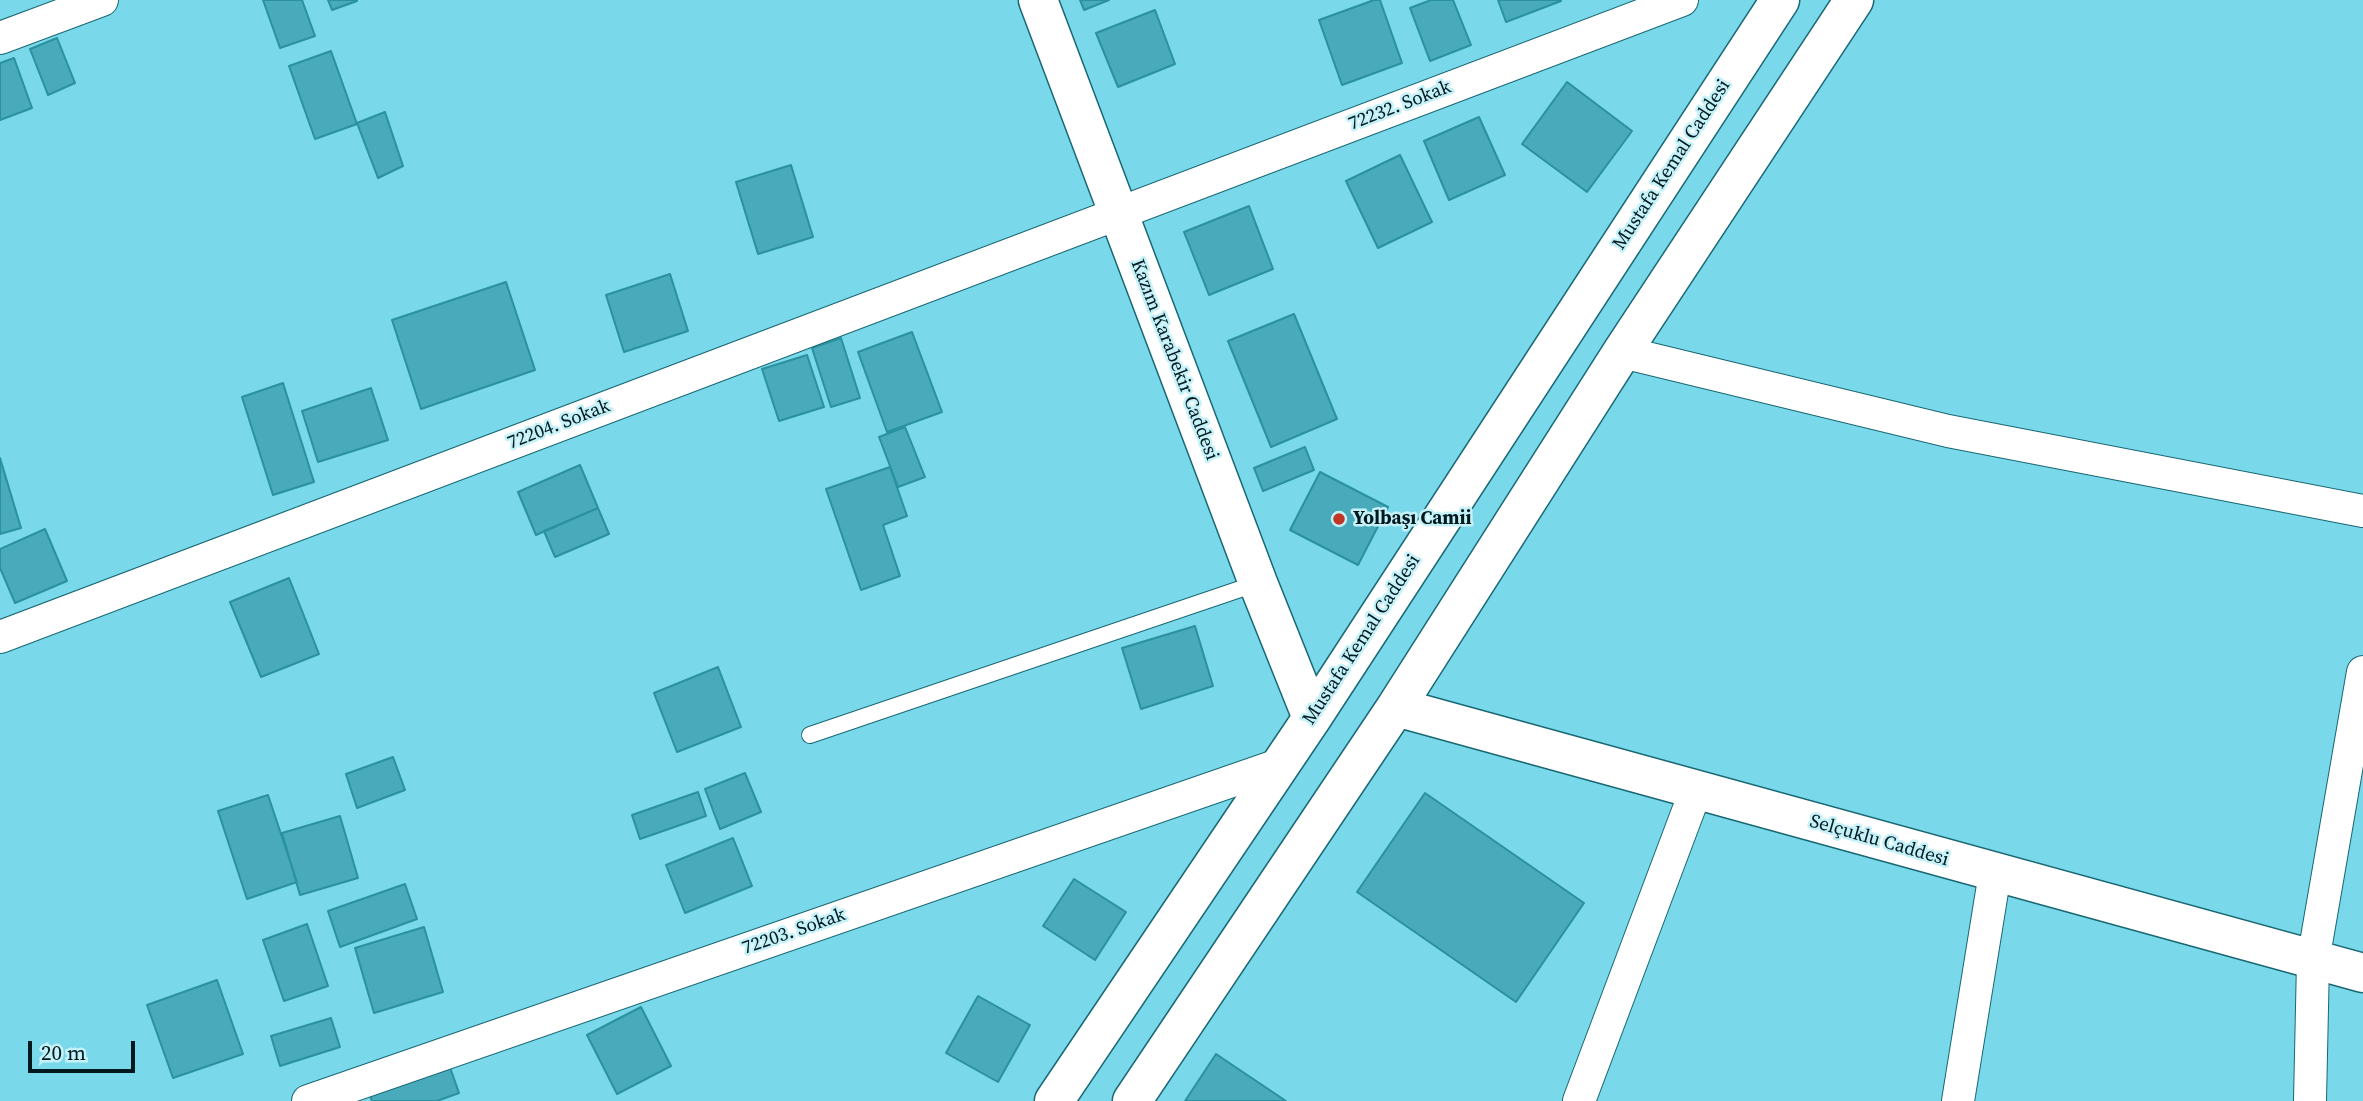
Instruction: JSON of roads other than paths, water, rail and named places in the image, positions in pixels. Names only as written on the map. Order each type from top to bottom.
[{"type":"main road","name":"Kazım Karabekir Caddesi","points":[[1038,0],[1258,583],[1312,718]]},
{"type":"main road","name":"Mustafa Kemal Caddesi","points":[[1054,1101],[1312,718],[1780,0]]},
{"type":"main road","points":[[1132,1101],[1396,707],[1622,352],[1854,0]]},
{"type":"main road","name":"Selçuklu Caddesi","points":[[1396,707],[2363,973]]},
{"type":"street","points":[[0,38],[103,0]]},
{"type":"street","name":"72232. Sokak","points":[[1118,213],[1682,0]]},
{"type":"street","name":"72204. Sokak","points":[[0,637],[1118,213]]},
{"type":"street","points":[[1622,352],[1948,431],[2363,511]]},
{"type":"street","points":[[2310,1101],[2313,961],[2363,672]]},
{"type":"street","name":"72203. Sokak","points":[[308,1101],[1281,764]]},
{"type":"street","points":[[1579,1101],[1696,790]]},
{"type":"street","points":[[1958,1101],[1995,873]]},
{"type":"lane","points":[[810,735],[1258,583]]},
{"type":"place","name":"Yolbaşı Camii","points":[[1339,519]]}]
